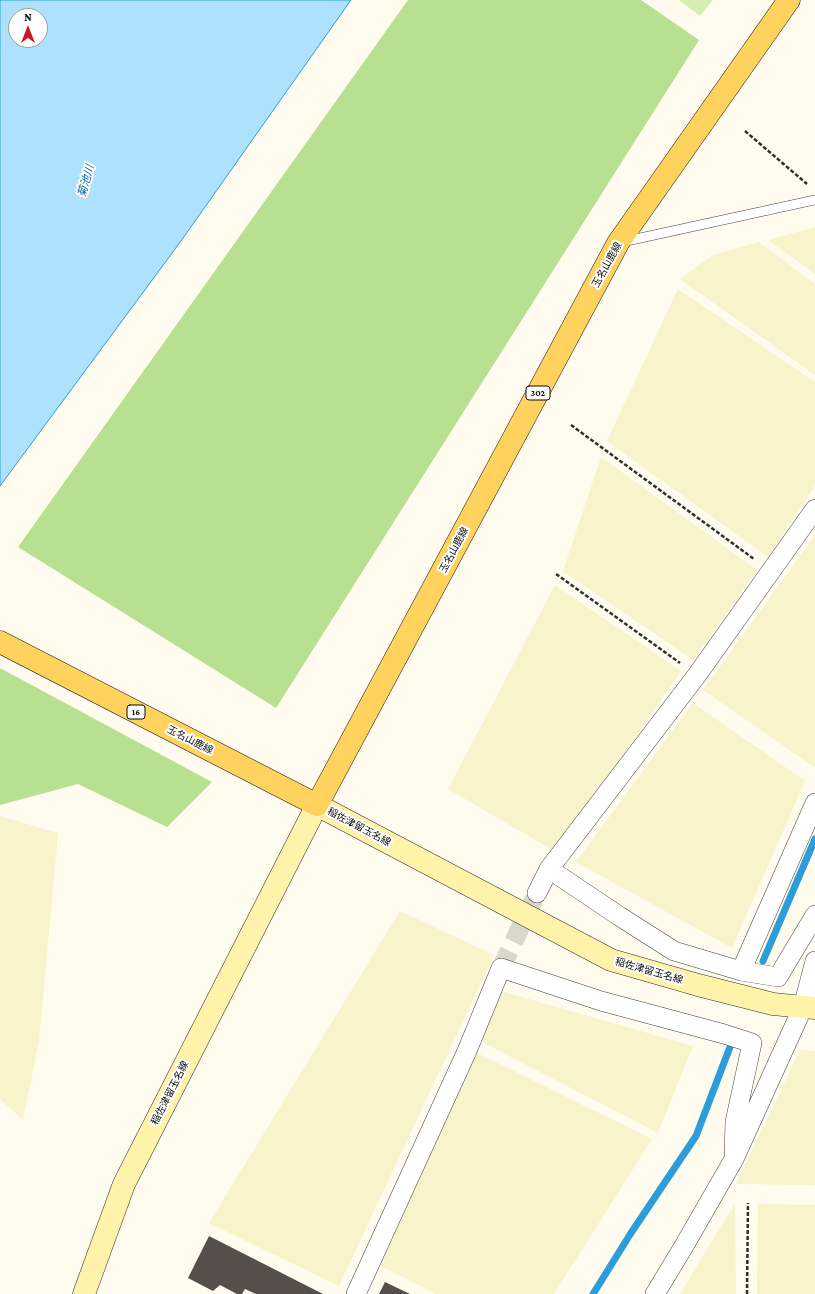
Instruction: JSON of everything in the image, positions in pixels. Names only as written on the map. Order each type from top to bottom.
[{"type":"main road","name":"玉名山鹿線","points":[[0,642],[317,805],[618,243],[789,0]]},
{"type":"main road","name":"稲佐津留玉名線","points":[[84,1294],[124,1184],[317,805],[611,960],[698,985],[773,1004],[809,1008]]},
{"type":"street","points":[[537,893],[549,869],[697,676],[815,509]]},
{"type":"street","points":[[741,971],[815,803]]},
{"type":"street","points":[[549,869],[674,951],[741,971],[778,977],[815,915]]},
{"type":"street","points":[[655,1294],[734,1159],[809,1008],[815,961]]},
{"type":"street","points":[[356,1294],[467,1051],[501,968],[601,1001],[752,1043],[735,1122],[734,1159]]},
{"type":"lane","points":[[618,243],[815,200]]},
{"type":"path","points":[[745,131],[809,186]]},
{"type":"path","points":[[570,425],[771,572]]},
{"type":"path","points":[[556,574],[697,676]]},
{"type":"path","points":[[747,1294],[748,1202]]},
{"type":"shaded area","points":[[815,227],[815,274],[768,240]]},
{"type":"shaded area","points":[[759,242],[815,284],[815,375],[680,279],[713,255]]},
{"type":"shaded area","points":[[678,289],[815,382],[815,486],[768,557],[607,441]]},
{"type":"shaded area","points":[[601,457],[757,570],[693,660],[563,571]]},
{"type":"shaded area","points":[[815,535],[815,766],[814,767],[703,690]]},
{"type":"shaded area","points":[[555,585],[681,671],[556,852],[448,789]]},
{"type":"shaded area","points":[[693,703],[805,781],[732,948],[576,862]]},
{"type":"shaded area","points":[[0,816],[58,833],[39,1041],[23,1120],[0,1099]]},
{"type":"shaded area","points":[[400,911],[494,955],[339,1286],[209,1223]]},
{"type":"shaded area","points":[[501,991],[693,1046],[658,1133],[480,1041]]},
{"type":"shaded area","points":[[800,1050],[815,1051],[815,1185],[736,1184]]},
{"type":"shaded area","points":[[477,1053],[652,1139],[554,1294],[436,1294],[373,1262]]},
{"type":"shaded area","points":[[735,1203],[736,1294],[680,1294]]},
{"type":"shaded area","points":[[758,1204],[815,1205],[815,1294],[757,1294]]},
{"type":"green space","points":[[408,0],[641,0],[699,40],[276,708],[18,547]]},
{"type":"green space","points":[[679,0],[713,0],[700,16]]},
{"type":"green space","points":[[0,668],[212,782],[167,827],[78,784],[0,805]]},
{"type":"water","name":"菊池川","points":[[0,0],[351,0],[181,241],[0,486]]},
{"type":"building","points":[[209,1236],[323,1294],[256,1294],[245,1289],[242,1294],[237,1294],[220,1285],[213,1291],[188,1278]]},
{"type":"building","points":[[385,1282],[410,1294],[379,1294]]},
{"type":"waterway","points":[[763,961],[815,839]]},
{"type":"waterway","points":[[593,1294],[631,1233],[696,1136],[730,1047]]},
{"type":"tunnel","points":[[501,968],[537,893]]}]
